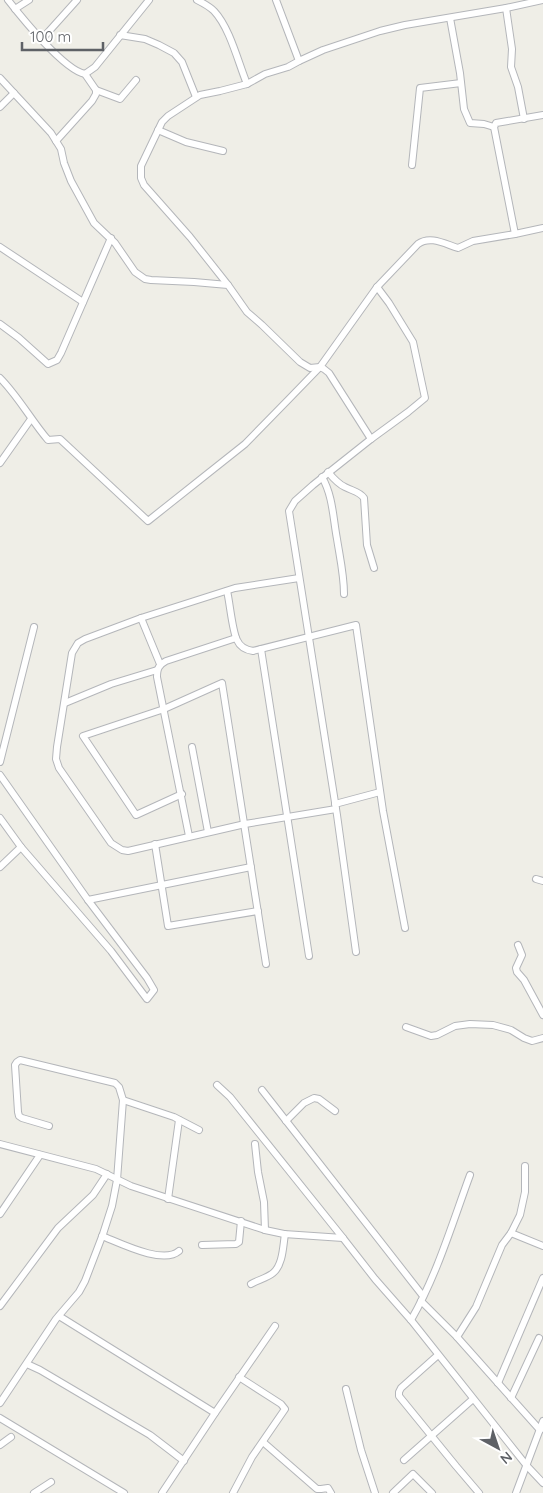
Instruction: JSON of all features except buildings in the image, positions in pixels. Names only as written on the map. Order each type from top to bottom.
[{"type":"street","points":[[8,0],[61,59],[80,73],[85,74],[96,90],[120,98],[136,80]]},
{"type":"street","points":[[15,9],[29,0]]},
{"type":"street","points":[[42,39],[76,0]]},
{"type":"street","points":[[85,74],[95,67],[148,0]]},
{"type":"street","points":[[197,0],[209,7],[220,19],[247,84]]},
{"type":"street","points":[[276,0],[299,61]]},
{"type":"street","points":[[371,439],[329,373],[320,367],[310,368],[300,362],[294,354],[247,312],[190,237],[144,185],[141,178],[141,166],[162,122],[200,95],[247,84],[265,74],[288,67],[323,50],[380,31],[543,0]]},
{"type":"street","points":[[506,8],[512,50],[511,67],[518,87],[524,119]]},
{"type":"street","points":[[450,18],[464,109],[470,123],[494,127]]},
{"type":"street","points":[[120,35],[145,39],[174,53],[182,62],[196,97]]},
{"type":"street","points":[[0,78],[51,133],[61,149],[70,181],[90,218],[118,246],[134,272],[145,279],[158,281],[228,285]]},
{"type":"street","points":[[412,164],[420,88],[461,83]]},
{"type":"street","points":[[56,141],[92,102],[96,90]]},
{"type":"street","points":[[0,107],[14,93]]},
{"type":"street","points":[[494,127],[496,123],[543,115]]},
{"type":"street","points":[[494,127],[515,234]]},
{"type":"street","points":[[158,130],[186,142],[223,151]]},
{"type":"street","points":[[0,378],[48,440],[60,439],[148,522],[245,444],[320,367],[377,287],[412,249],[422,241],[432,239],[458,248],[543,228]]},
{"type":"street","points":[[0,324],[48,364],[53,363],[62,353],[111,238]]},
{"type":"street","points":[[0,247],[83,302]]},
{"type":"street","points":[[356,952],[336,807],[289,511],[295,501],[328,472],[425,398],[414,342],[377,287]]},
{"type":"street","points":[[0,463],[31,419]]},
{"type":"street","points":[[328,472],[340,484],[359,492],[364,498],[367,545],[374,568]]},
{"type":"street","points":[[322,477],[332,503],[344,576],[344,594]]},
{"type":"street","points":[[299,578],[235,588],[141,618],[78,643],[72,653],[56,759],[63,775],[111,843],[117,848],[128,851],[245,824],[336,807],[380,792]]},
{"type":"street","points":[[228,591],[236,638],[242,647],[247,650],[253,651],[356,625],[380,792],[405,928]]},
{"type":"street","points":[[141,618],[158,667],[156,676],[182,794],[189,836]]},
{"type":"street","points":[[0,762],[34,627]]},
{"type":"street","points":[[65,703],[158,667],[173,658],[236,638]]},
{"type":"street","points":[[261,649],[309,956]]},
{"type":"street","points":[[182,794],[136,815],[83,736],[164,709],[222,683],[266,964]]},
{"type":"street","points":[[192,747],[208,832]]},
{"type":"street","points":[[0,818],[21,847],[111,951],[147,999],[154,990],[1,778]]},
{"type":"street","points":[[155,844],[168,926],[258,910]]},
{"type":"street","points":[[0,867],[21,847]]},
{"type":"street","points":[[88,900],[252,867]]},
{"type":"street","points":[[536,879],[543,881]]},
{"type":"street","points":[[518,945],[522,955],[516,968],[517,972],[524,980],[543,1015]]},
{"type":"street","points":[[406,1027],[431,1036],[438,1035],[455,1026],[470,1024],[493,1025],[510,1030],[532,1041],[543,1038]]},
{"type":"street","points":[[0,1403],[59,1316],[79,1292],[102,1236],[112,1206],[117,1180],[123,1100],[119,1087],[115,1083],[20,1060],[15,1065],[19,1116],[49,1126]]},
{"type":"street","points":[[217,1085],[230,1097],[375,1279],[411,1320],[527,1466],[543,1483]]},
{"type":"street","points":[[262,1090],[422,1299],[540,1430]]},
{"type":"street","points":[[286,1122],[304,1104],[314,1098],[319,1099],[335,1111]]},
{"type":"street","points":[[123,1100],[179,1120],[199,1130]]},
{"type":"street","points":[[168,1199],[179,1120]]},
{"type":"street","points":[[0,1144],[96,1169],[117,1180],[168,1199],[242,1221],[265,1230],[285,1234],[343,1238]]},
{"type":"street","points":[[255,1144],[264,1202],[265,1230]]},
{"type":"street","points":[[0,1214],[40,1155]]},
{"type":"street","points":[[457,1337],[476,1307],[502,1245],[511,1233],[520,1215],[526,1192],[525,1166]]},
{"type":"street","points":[[0,1306],[58,1228],[93,1195],[107,1174]]},
{"type":"street","points":[[411,1320],[437,1266],[470,1175]]},
{"type":"street","points":[[202,1245],[236,1244],[239,1242],[242,1221]]},
{"type":"street","points":[[511,1233],[543,1246]]},
{"type":"street","points":[[251,1284],[274,1272],[278,1267],[285,1234]]},
{"type":"street","points":[[102,1236],[154,1255],[170,1256],[179,1251]]},
{"type":"street","points":[[498,1383],[543,1278]]},
{"type":"street","points":[[0,1292],[6,1297]]},
{"type":"street","points":[[59,1316],[214,1412]]},
{"type":"street","points":[[162,1493],[214,1412],[275,1326]]},
{"type":"street","points":[[511,1398],[539,1338]]},
{"type":"street","points":[[438,1355],[401,1388],[399,1396],[479,1493]]},
{"type":"street","points":[[27,1364],[150,1435],[184,1460]]},
{"type":"street","points":[[235,1492],[252,1457],[284,1409],[281,1404],[239,1377]]},
{"type":"street","points":[[346,1389],[375,1493]]},
{"type":"street","points":[[404,1460],[473,1399]]},
{"type":"street","points":[[0,1418],[124,1493]]},
{"type":"street","points":[[516,1493],[543,1421]]},
{"type":"street","points":[[0,1445],[11,1437]]},
{"type":"street","points":[[263,1442],[317,1489],[328,1488],[331,1493]]},
{"type":"street","points":[[393,1493],[414,1474],[432,1493]]},
{"type":"street","points":[[34,1493],[51,1482]]}]
